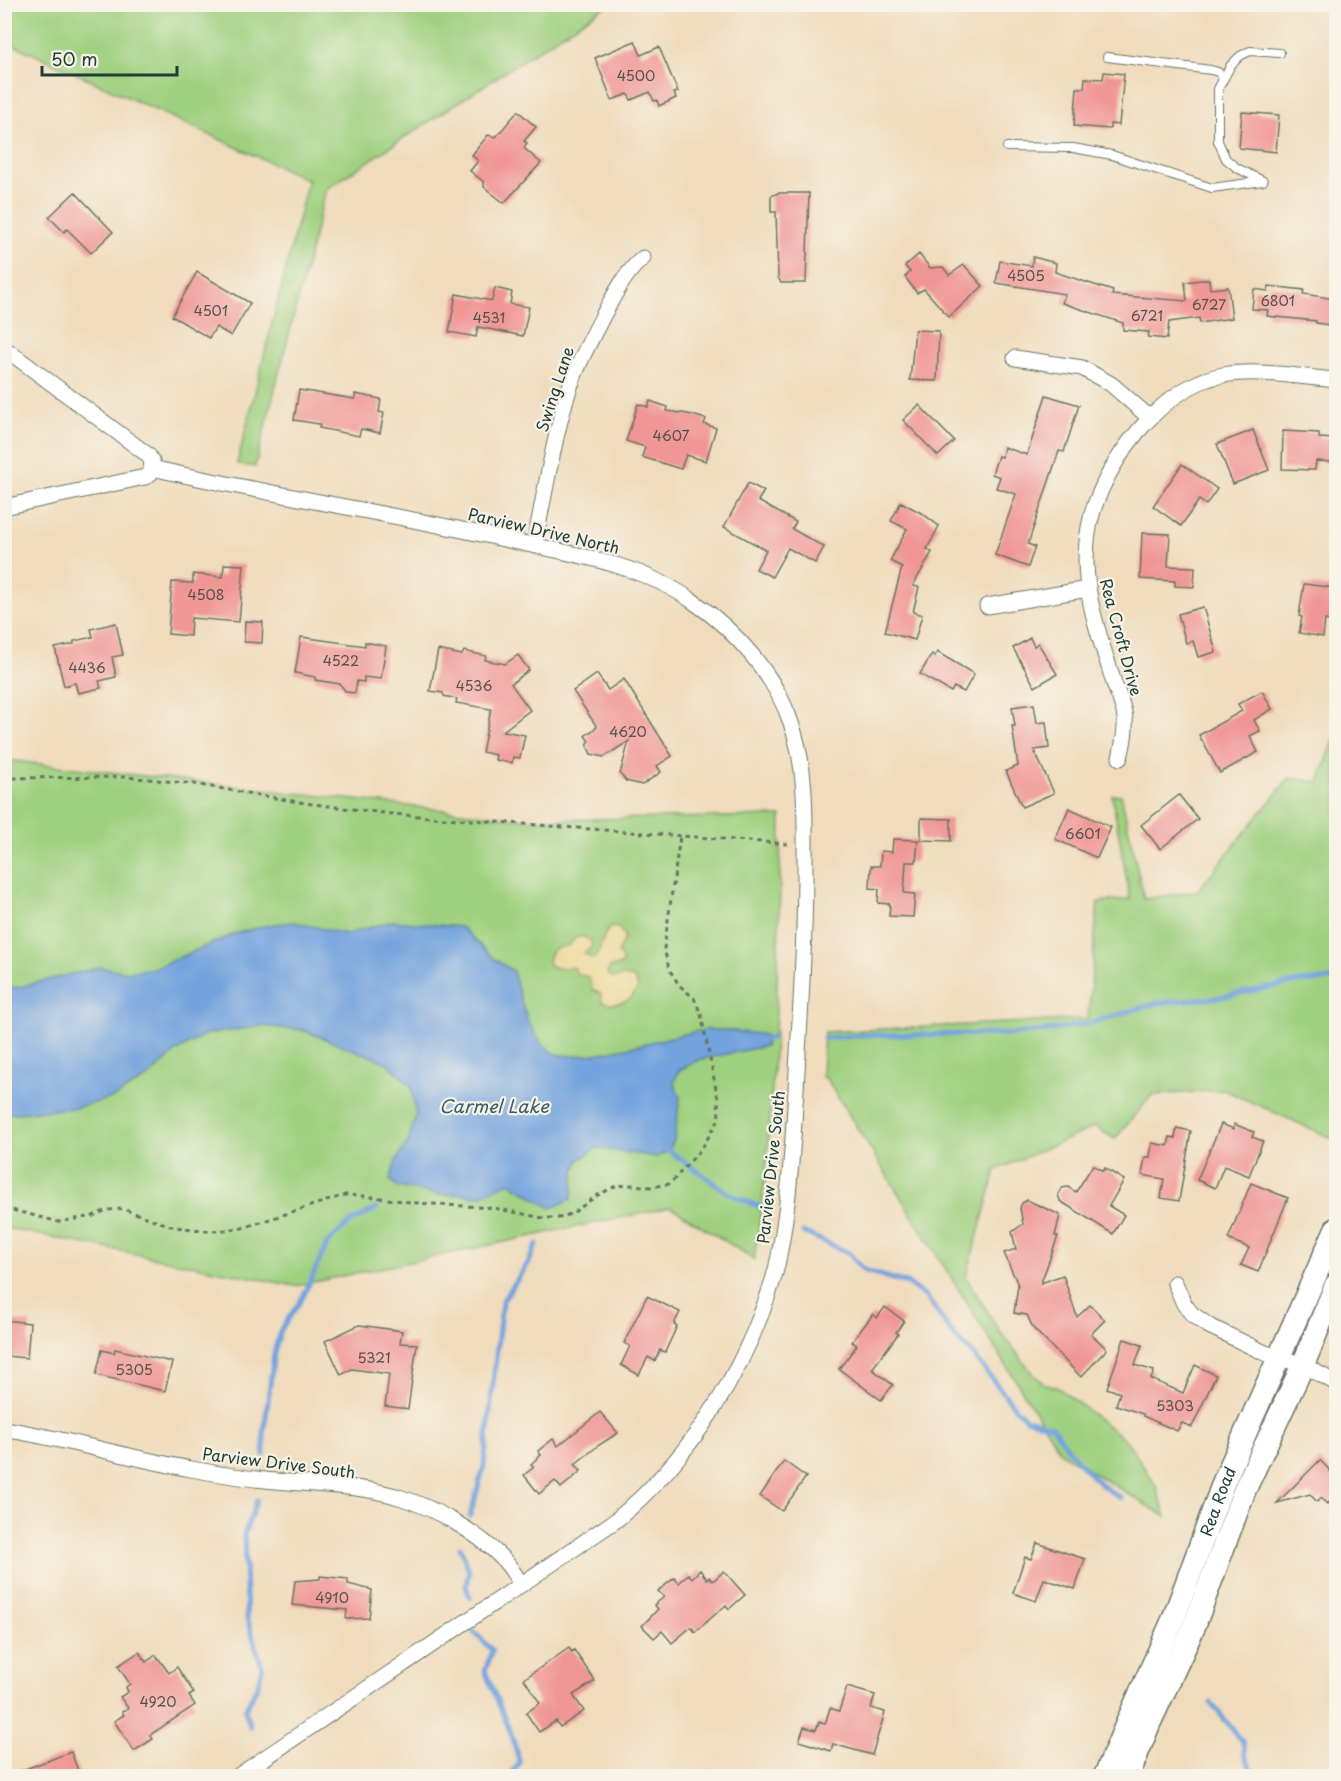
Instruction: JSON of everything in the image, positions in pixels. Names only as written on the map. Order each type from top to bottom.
[{"type":"main road","name":"Rea Road","points":[[1105,1776],[1173,1620],[1224,1481],[1336,1229]]},
{"type":"main road","name":"Rea Road","points":[[1128,1776],[1149,1724],[1193,1629],[1245,1489],[1303,1365],[1336,1285]]},
{"type":"street","name":"Swing Lane","points":[[534,545],[553,452],[571,384],[586,347],[610,304],[633,266],[643,258]]},
{"type":"street","name":"Parview Drive North","points":[[4,348],[148,455],[152,465],[225,486],[466,530],[593,558],[632,570],[660,582],[693,601],[722,625],[760,666],[787,711],[793,727],[800,759],[803,796]]},
{"type":"street","points":[[1015,358],[1082,368],[1111,384],[1150,418]]},
{"type":"street","name":"Rea Croft Drive","points":[[1120,758],[1124,742],[1125,717],[1088,589],[1086,566],[1088,534],[1095,504],[1113,466],[1150,418],[1187,389],[1222,375],[1248,372],[1336,380]]},
{"type":"street","points":[[4,507],[145,477],[150,474],[152,465]]},
{"type":"street","points":[[987,606],[1088,589]]},
{"type":"street","name":"Parview Drive South","points":[[238,1776],[615,1521],[636,1504],[668,1471],[708,1419],[727,1386],[757,1323],[774,1278],[782,1238],[789,1185],[805,930],[803,796]]},
{"type":"street","points":[[1175,1283],[1184,1304],[1192,1314],[1225,1335],[1279,1358],[1303,1365],[1336,1383]]},
{"type":"street","name":"Parview Drive South","points":[[4,1429],[210,1473],[363,1490],[400,1497],[426,1507],[459,1525],[503,1559],[521,1584]]},
{"type":"lane","points":[[1007,147],[1072,148],[1112,155],[1212,188],[1263,181],[1237,168],[1226,159],[1218,141],[1218,90],[1235,61],[1250,51],[1280,53]]},
{"type":"lane","points":[[1107,57],[1211,70],[1218,72],[1223,78]]},
{"type":"path","points":[[4,778],[128,777],[194,784],[306,803],[392,814],[805,845]]},
{"type":"path","points":[[4,1208],[59,1222],[93,1216],[107,1210],[123,1209],[174,1227],[211,1231],[239,1229],[345,1195],[494,1208],[543,1218],[559,1218],[573,1213],[596,1196],[616,1186],[651,1187],[670,1184],[696,1155],[719,1119],[701,1014],[694,998],[679,985],[669,969],[664,948],[680,836]]},
{"type":"green space","points":[[5,4],[607,5],[326,189],[255,467],[237,464],[308,180],[5,41]]},
{"type":"green space","points":[[1336,735],[1336,1140],[1224,1090],[1152,1095],[1115,1139],[1095,1127],[996,1170],[966,1277],[998,1329],[1033,1374],[1043,1383],[1057,1387],[1127,1441],[1155,1484],[1166,1517],[1061,1453],[826,1078],[822,1077],[824,1032],[1088,1019],[1098,902],[1130,899],[1112,795],[1121,795],[1144,899],[1197,891],[1289,778],[1319,782]]},
{"type":"green space","points":[[5,760],[532,820],[781,816],[778,965],[769,1131],[765,1182],[754,1259],[671,1207],[295,1286],[5,1228]]},
{"type":"sand","points":[[611,927],[619,928],[625,936],[618,952],[623,961],[620,966],[610,967],[607,974],[613,978],[623,976],[634,978],[638,987],[628,1000],[613,1004],[602,1002],[601,994],[592,990],[589,977],[577,974],[574,967],[562,969],[550,966],[548,961],[553,950],[570,945],[574,939],[581,936],[592,941],[591,948],[584,953],[595,958],[605,934]]},
{"type":"water","name":"Carmel Lake","points":[[393,921],[461,927],[494,959],[513,971],[530,1026],[536,1036],[552,1052],[564,1056],[602,1053],[705,1030],[727,1030],[765,1035],[765,1046],[698,1060],[678,1071],[674,1083],[680,1097],[674,1141],[668,1151],[657,1157],[597,1148],[579,1160],[575,1170],[572,1199],[551,1208],[509,1182],[480,1196],[440,1195],[398,1187],[390,1180],[396,1161],[408,1142],[416,1116],[411,1086],[388,1063],[302,1030],[262,1026],[206,1034],[177,1051],[148,1077],[113,1098],[74,1108],[5,1114],[5,988],[19,987],[100,967],[128,972],[154,968],[237,933],[268,925],[294,922],[346,934]]},
{"type":"building","points":[[635,41],[641,55],[659,47],[678,92],[674,93],[676,98],[659,106],[650,92],[631,100],[628,94],[612,100],[595,58]]},
{"type":"building","points":[[1104,72],[1124,74],[1119,125],[1110,124],[1110,129],[1074,126],[1077,88],[1084,88],[1085,78],[1103,79]]},
{"type":"building","points":[[518,111],[536,127],[524,141],[527,143],[524,148],[541,163],[504,203],[484,187],[484,182],[470,171],[478,161],[472,155],[488,135],[496,137]]},
{"type":"building","points":[[1242,112],[1279,115],[1276,152],[1239,148]]},
{"type":"building","points":[[75,192],[113,232],[91,253],[67,229],[64,232],[49,217]]},
{"type":"building","points":[[778,193],[809,193],[806,283],[781,283],[778,277],[776,212],[771,212],[771,196]]},
{"type":"building","points":[[919,254],[930,268],[943,267],[949,275],[964,265],[983,286],[949,317],[924,289],[917,293],[905,277],[910,272],[905,266]]},
{"type":"building","points":[[1033,257],[1056,263],[1055,272],[1113,291],[1112,295],[1187,301],[1185,282],[1209,279],[1210,289],[1228,287],[1232,318],[1200,323],[1199,318],[1169,322],[1167,339],[1148,337],[1149,332],[1123,330],[1123,323],[1062,303],[1065,294],[996,283],[1000,261],[1032,266]]},
{"type":"building","points":[[197,272],[250,303],[231,336],[216,327],[209,338],[172,316]]},
{"type":"building","points":[[1269,286],[1304,290],[1303,294],[1336,299],[1336,326],[1316,323],[1316,321],[1267,316],[1268,310],[1252,309],[1254,289],[1268,291]]},
{"type":"building","points":[[495,288],[512,292],[510,304],[529,307],[523,336],[478,327],[476,337],[449,332],[456,294],[492,301]]},
{"type":"building","points":[[915,330],[939,331],[937,381],[910,380]]},
{"type":"building","points":[[299,390],[355,399],[355,394],[381,399],[379,412],[384,413],[380,433],[361,429],[359,436],[319,428],[320,424],[294,420]]},
{"type":"building","points":[[1046,395],[1079,405],[1064,452],[1059,451],[1028,544],[1035,547],[1028,567],[995,555],[1016,494],[996,488],[1000,477],[992,474],[998,456],[1002,457],[1004,447],[1027,455]]},
{"type":"building","points":[[650,401],[668,407],[667,411],[706,419],[704,424],[716,428],[706,461],[686,455],[681,469],[642,457],[645,447],[626,441],[638,404],[648,407]]},
{"type":"building","points":[[919,405],[954,441],[938,456],[903,420]]},
{"type":"building","points":[[1253,430],[1269,470],[1233,484],[1217,444]]},
{"type":"building","points":[[1283,431],[1319,433],[1319,438],[1335,439],[1334,462],[1316,461],[1315,470],[1282,469]]},
{"type":"building","points":[[1182,464],[1217,489],[1206,505],[1199,500],[1181,526],[1153,506]]},
{"type":"building","points":[[748,483],[764,491],[758,501],[796,522],[792,529],[824,547],[815,563],[788,548],[772,577],[756,569],[766,550],[724,527]]},
{"type":"building","points":[[901,502],[939,526],[927,549],[932,552],[913,586],[919,587],[913,612],[922,615],[915,640],[885,632],[902,567],[890,561],[907,529],[891,521]]},
{"type":"building","points":[[1142,533],[1170,534],[1168,566],[1195,567],[1194,587],[1175,586],[1175,581],[1140,579]]},
{"type":"building","points":[[224,564],[244,565],[239,622],[191,618],[190,636],[168,634],[172,582],[193,583],[193,574],[223,577]]},
{"type":"building","points":[[1304,584],[1335,588],[1331,621],[1325,620],[1323,637],[1299,633]]},
{"type":"building","points":[[1203,607],[1216,652],[1198,657],[1193,641],[1186,643],[1178,614]]},
{"type":"building","points":[[245,621],[263,622],[262,643],[244,642]]},
{"type":"building","points":[[116,623],[123,655],[112,657],[116,677],[99,681],[101,688],[78,693],[75,683],[64,686],[55,648],[93,637],[91,629]]},
{"type":"building","points":[[301,637],[365,646],[365,642],[386,646],[381,679],[364,677],[364,682],[357,681],[355,693],[346,692],[340,684],[315,680],[315,677],[295,673]]},
{"type":"building","points":[[1030,638],[1034,646],[1038,643],[1057,674],[1035,687],[1013,648]]},
{"type":"building","points":[[438,650],[462,655],[464,651],[486,656],[485,660],[505,664],[518,655],[529,670],[511,684],[530,710],[503,731],[525,735],[520,758],[513,757],[512,763],[495,760],[496,755],[482,752],[491,709],[456,703],[457,699],[430,691]]},
{"type":"building","points":[[937,652],[974,674],[964,692],[954,687],[951,692],[920,674],[932,654],[935,656]]},
{"type":"building","points":[[597,674],[608,690],[624,679],[672,756],[657,766],[661,772],[642,785],[626,781],[620,774],[629,741],[604,757],[591,754],[587,746],[589,741],[585,736],[597,727],[573,691]]},
{"type":"building","points":[[1262,691],[1272,709],[1254,720],[1260,731],[1250,736],[1258,752],[1220,773],[1199,735],[1242,711],[1238,704]]},
{"type":"building","points":[[1034,704],[1037,723],[1046,722],[1049,748],[1034,750],[1054,793],[1022,807],[1006,771],[1018,766],[1012,726],[1015,726],[1012,707]]},
{"type":"building","points":[[1179,795],[1198,819],[1160,849],[1141,825]]},
{"type":"building","points":[[1069,808],[1111,827],[1097,858],[1055,839]]},
{"type":"building","points":[[921,818],[951,819],[951,841],[921,840]]},
{"type":"building","points":[[893,839],[918,840],[916,862],[906,862],[904,893],[915,894],[913,917],[889,916],[890,904],[878,903],[879,889],[870,888],[871,866],[880,866],[881,851],[892,852]]},
{"type":"building","points":[[1221,1124],[1234,1129],[1234,1124],[1254,1132],[1252,1137],[1263,1141],[1249,1176],[1224,1166],[1215,1188],[1197,1180]]},
{"type":"building","points":[[1177,1128],[1191,1131],[1179,1201],[1161,1198],[1164,1179],[1142,1175],[1145,1157],[1150,1157],[1152,1143],[1168,1146],[1170,1137],[1175,1138]]},
{"type":"building","points":[[1093,1165],[1103,1171],[1105,1168],[1124,1180],[1109,1206],[1124,1215],[1113,1234],[1060,1201],[1058,1194],[1062,1188],[1068,1187],[1076,1192]]},
{"type":"building","points":[[1251,1183],[1288,1198],[1258,1272],[1241,1265],[1249,1248],[1228,1239]]},
{"type":"building","points":[[1027,1200],[1060,1215],[1055,1236],[1058,1236],[1041,1283],[1063,1275],[1077,1317],[1090,1305],[1105,1320],[1091,1334],[1107,1349],[1081,1377],[1033,1328],[1027,1315],[1014,1313],[1018,1285],[1004,1253],[1016,1249],[1012,1232],[1023,1224],[1020,1208]]},
{"type":"building","points":[[647,1296],[680,1312],[674,1324],[677,1326],[665,1352],[660,1350],[655,1361],[648,1357],[639,1375],[621,1365],[630,1346],[624,1343]]},
{"type":"building","points":[[885,1307],[904,1321],[896,1332],[898,1334],[872,1369],[893,1385],[881,1400],[839,1369],[857,1345],[852,1342],[873,1314],[877,1318]]},
{"type":"building","points":[[4,1320],[30,1323],[27,1358],[5,1356]]},
{"type":"building","points":[[359,1325],[402,1331],[400,1343],[417,1344],[408,1409],[385,1406],[389,1374],[352,1369],[341,1375],[325,1341]]},
{"type":"building","points":[[1124,1339],[1142,1345],[1135,1365],[1154,1371],[1151,1379],[1183,1393],[1195,1365],[1216,1375],[1192,1427],[1182,1423],[1177,1431],[1143,1414],[1116,1405],[1120,1393],[1107,1388]]},
{"type":"building","points":[[115,1349],[172,1362],[165,1391],[96,1375],[102,1350],[114,1353]]},
{"type":"building","points":[[600,1412],[618,1433],[575,1464],[581,1471],[561,1488],[555,1481],[539,1494],[524,1475],[534,1467],[531,1464],[541,1455],[538,1451],[553,1439],[558,1446]]},
{"type":"building","points":[[1320,1460],[1336,1477],[1336,1496],[1327,1504],[1321,1498],[1317,1502],[1310,1494],[1277,1503]]},
{"type":"building","points":[[784,1461],[806,1477],[782,1511],[760,1496]]},
{"type":"building","points":[[1037,1543],[1085,1559],[1075,1589],[1044,1579],[1036,1601],[1013,1593],[1025,1557],[1031,1559]]},
{"type":"building","points":[[700,1570],[707,1579],[709,1577],[713,1581],[724,1571],[745,1595],[729,1609],[726,1605],[695,1632],[691,1627],[672,1643],[662,1631],[654,1638],[642,1626],[658,1609],[654,1605],[664,1597],[658,1591],[674,1578],[679,1583],[688,1574],[692,1578]]},
{"type":"building","points":[[320,1576],[348,1579],[348,1584],[372,1590],[369,1618],[346,1619],[347,1610],[292,1605],[295,1581],[320,1579]]},
{"type":"building","points":[[569,1648],[572,1652],[574,1650],[595,1681],[573,1695],[584,1711],[560,1727],[556,1721],[539,1732],[526,1713],[540,1703],[524,1679]]},
{"type":"building","points":[[139,1652],[146,1662],[156,1655],[169,1673],[177,1667],[194,1693],[189,1696],[195,1705],[150,1735],[153,1739],[134,1751],[114,1721],[124,1715],[122,1712],[128,1708],[120,1697],[128,1692],[126,1687],[130,1684],[118,1666]]},
{"type":"building","points":[[847,1687],[875,1695],[871,1708],[885,1712],[872,1755],[833,1744],[831,1751],[799,1741],[804,1727],[816,1730],[819,1722],[825,1724],[830,1708],[839,1711]]},
{"type":"building","points":[[71,1752],[80,1776],[9,1776],[9,1775]]},
{"type":"waterway","points":[[824,1038],[867,1035],[1015,1034],[1046,1031],[1091,1023],[1157,1003],[1215,998],[1299,982],[1336,979]]},
{"type":"waterway","points":[[760,1042],[773,1036]]},
{"type":"waterway","points":[[664,1147],[730,1194],[760,1207]]},
{"type":"waterway","points":[[264,1455],[264,1432],[274,1353],[280,1331],[303,1297],[328,1242],[351,1222],[377,1208]]},
{"type":"waterway","points":[[803,1232],[849,1253],[863,1270],[907,1283],[926,1297],[955,1337],[971,1352],[1016,1409],[1026,1419],[1052,1426],[1074,1457],[1091,1475],[1121,1498]]},
{"type":"waterway","points":[[470,1516],[484,1466],[502,1302],[529,1262],[537,1244]]},
{"type":"waterway","points":[[250,1727],[245,1710],[258,1685],[262,1667],[247,1618],[244,1535],[257,1500]]},
{"type":"waterway","points":[[460,1547],[469,1570],[466,1586],[470,1598]]},
{"type":"waterway","points":[[473,1631],[492,1650],[485,1671],[510,1731],[520,1763],[508,1776]]},
{"type":"waterway","points":[[1211,1703],[1243,1742],[1245,1756],[1254,1776]]}]
